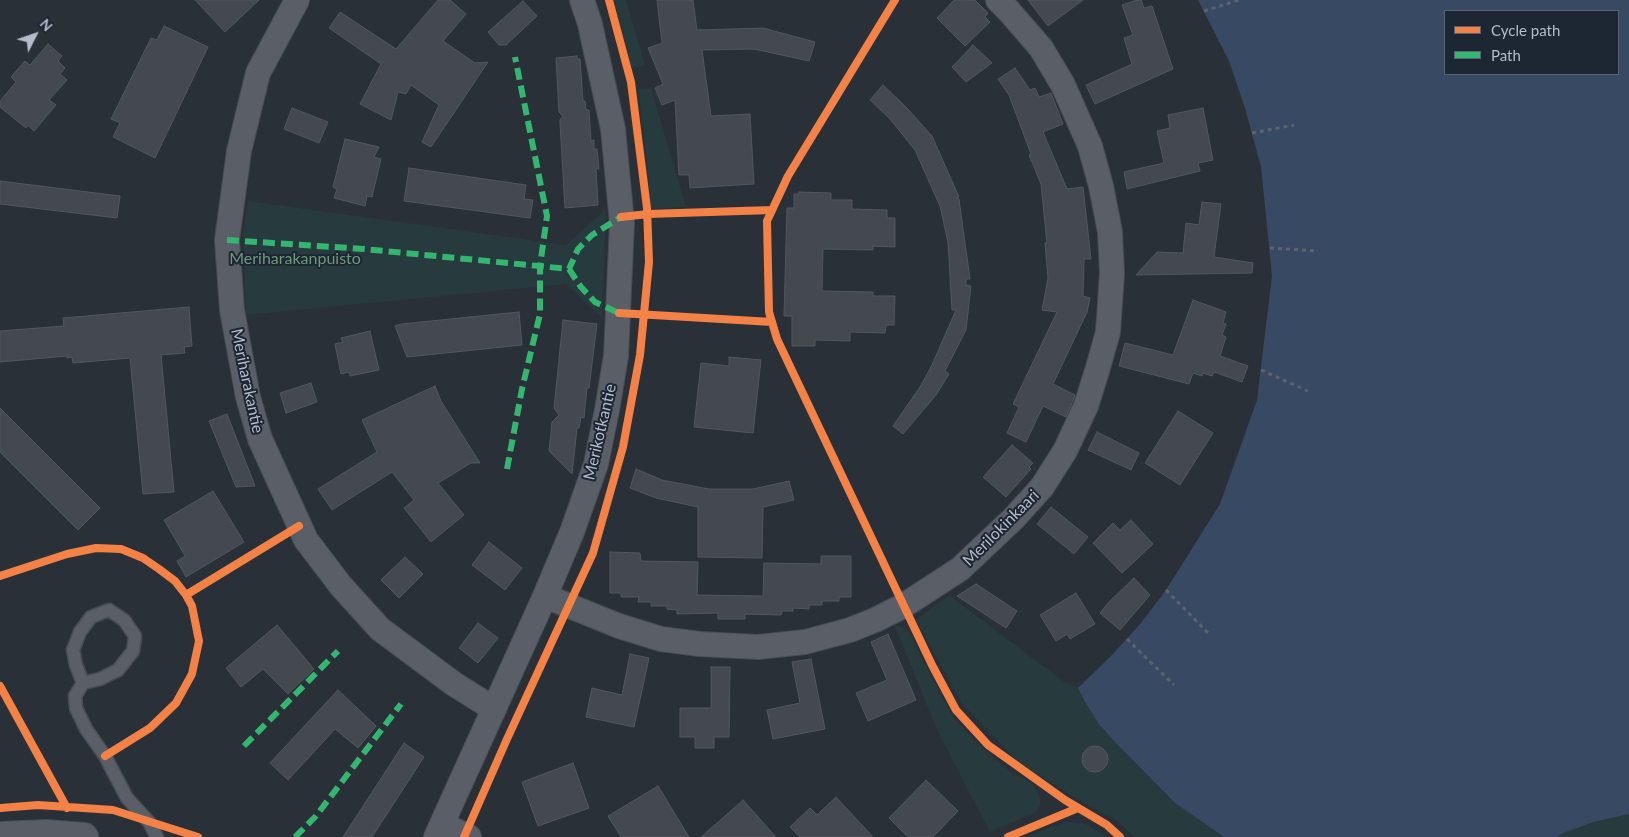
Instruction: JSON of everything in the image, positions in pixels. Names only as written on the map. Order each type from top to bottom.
[{"type":"street","name":"Meriharakantie","points":[[297,0],[258,73],[239,151],[227,240],[232,310],[248,397],[260,439],[303,533],[341,586],[380,629],[454,684],[494,709]]},
{"type":"street","name":"Merikotkantie","points":[[439,830],[572,532],[596,464],[607,410],[616,356],[622,223],[613,129],[590,24],[582,0]]},
{"type":"street","name":"Merilokinkaari","points":[[545,596],[618,626],[661,639],[758,647],[805,642],[850,630],[875,620],[903,606],[960,569],[1014,518],[1042,487],[1065,451],[1086,406],[1108,332],[1112,273],[1110,232],[1101,186],[1090,146],[1063,85],[1041,48],[998,0]]},
{"type":"street","points":[[439,830],[469,837]]},
{"type":"street","points":[[0,836],[46,834],[84,837]]},
{"type":"lane","points":[[83,683],[73,650],[80,632],[91,617],[109,610],[124,620],[135,636],[133,651],[118,670],[100,679],[83,683],[75,696],[76,708],[86,729],[105,756],[127,798],[149,822],[157,837]]},
{"type":"path","points":[[1204,11],[1239,0]]},
{"type":"path","points":[[1252,133],[1294,125]]},
{"type":"path","points":[[1270,248],[1318,251]]},
{"type":"path","points":[[1261,370],[1308,391]]},
{"type":"path","points":[[1166,590],[1210,634]]},
{"type":"path","points":[[1127,638],[1174,685]]},
{"type":"green space","points":[[614,0],[626,0],[645,65],[632,68]]},
{"type":"green space","points":[[651,88],[686,207],[651,209],[638,89]]},
{"type":"green space","name":"Meriharakanpuisto","points":[[248,201],[566,245],[606,209],[602,318],[566,284],[246,315],[243,234]]},
{"type":"green space","points":[[949,595],[1063,681],[1078,688],[1098,723],[1175,803],[1224,837],[1135,837],[1115,819],[1085,804],[1017,761],[962,704],[916,620]]},
{"type":"green space","points":[[894,624],[909,632],[954,718],[976,742],[1012,773],[1032,783],[1040,797],[1040,805],[1036,812],[990,832],[938,732]]},
{"type":"green space","points":[[1629,814],[1629,837],[1557,837],[1594,822]]},
{"type":"green space","points":[[1069,822],[1086,824],[1105,837],[1028,837],[1053,826]]},
{"type":"water","points":[[1198,0],[1629,0],[1629,814],[1594,822],[1557,837],[1224,837],[1175,803],[1098,723],[1084,700],[1078,688],[1141,623],[1166,590],[1220,504],[1257,400],[1272,276],[1261,167],[1245,108],[1229,61]]},
{"type":"building","points":[[195,0],[259,0],[225,32]]},
{"type":"building","points":[[438,0],[450,0],[466,14],[443,41],[475,63],[488,62],[431,147],[422,142],[439,105],[411,85],[406,94],[398,92],[391,120],[360,104],[381,64],[329,28],[340,12],[396,49]]},
{"type":"building","points":[[657,0],[693,0],[697,30],[763,28],[815,42],[809,61],[754,49],[702,50],[711,116],[750,114],[754,184],[690,188],[689,175],[679,175],[675,100],[662,105],[655,88],[663,84],[648,48],[662,43]]},
{"type":"building","points":[[954,0],[975,0],[988,13],[985,17],[990,22],[965,46],[937,18]]},
{"type":"building","points":[[1028,0],[1083,0],[1048,26]]},
{"type":"building","points":[[1141,0],[1144,8],[1152,6],[1173,69],[1095,104],[1086,85],[1132,64],[1124,38],[1133,35],[1122,5]]},
{"type":"building","points":[[523,1],[537,16],[506,45],[499,45],[488,32]]},
{"type":"building","points":[[164,26],[208,47],[155,158],[113,137],[120,123],[111,119],[151,38],[157,40]]},
{"type":"building","points":[[48,44],[62,56],[58,61],[65,68],[60,74],[67,80],[49,100],[56,105],[34,131],[28,125],[26,128],[0,107],[0,101],[16,82],[11,77],[25,61],[30,65]]},
{"type":"building","points":[[973,45],[992,63],[966,82],[952,67]]},
{"type":"building","points":[[577,56],[577,59],[580,59],[583,101],[585,101],[586,110],[589,110],[591,141],[594,140],[594,149],[597,149],[599,169],[596,169],[598,205],[565,208],[560,123],[563,116],[559,112],[556,58]]},
{"type":"building","points":[[1015,68],[1030,90],[1035,88],[1039,97],[1051,93],[1063,124],[1043,132],[1067,189],[1083,187],[1091,259],[1084,259],[1083,296],[1090,298],[1087,312],[1053,384],[1075,395],[1073,401],[1066,417],[1043,406],[1026,442],[1007,433],[1019,407],[1013,404],[1057,312],[1042,310],[1048,278],[1045,243],[1047,243],[1041,184],[1009,95],[998,79]]},
{"type":"building","points":[[883,85],[932,136],[959,197],[956,198],[959,199],[970,279],[966,279],[966,286],[971,286],[966,330],[945,371],[949,374],[936,395],[903,434],[893,426],[920,387],[931,367],[956,310],[952,310],[948,242],[940,206],[915,150],[890,119],[870,100]]},
{"type":"building","points":[[292,108],[328,122],[319,143],[284,129]]},
{"type":"building","points":[[1203,108],[1213,160],[1198,163],[1200,171],[1127,189],[1124,172],[1164,163],[1157,131],[1170,128],[1168,115]]},
{"type":"building","points":[[345,139],[379,147],[374,157],[381,159],[372,197],[367,196],[365,206],[334,198],[337,189],[333,187]]},
{"type":"building","points":[[409,168],[526,185],[524,199],[533,200],[530,218],[404,201]]},
{"type":"building","points":[[0,181],[120,196],[117,218],[0,204]]},
{"type":"building","points":[[799,192],[831,193],[831,200],[852,200],[852,209],[887,210],[887,218],[895,218],[895,247],[873,246],[873,250],[823,249],[822,291],[873,292],[873,296],[895,296],[894,325],[886,325],[885,333],[850,332],[850,341],[815,340],[815,346],[792,346],[792,316],[784,316],[787,208],[794,208],[794,194],[799,194]]},
{"type":"building","points":[[1202,202],[1221,204],[1214,257],[1253,263],[1252,273],[1136,275],[1157,252],[1183,253],[1186,223],[1199,225]]},
{"type":"building","points":[[1193,300],[1226,312],[1223,323],[1226,324],[1222,335],[1226,337],[1220,356],[1248,366],[1242,382],[1214,372],[1212,376],[1203,373],[1202,376],[1193,373],[1189,384],[1119,366],[1125,343],[1173,355]]},
{"type":"building","points":[[189,307],[192,346],[184,347],[185,353],[161,355],[174,492],[143,494],[130,358],[73,363],[72,357],[67,358],[67,356],[0,362],[0,331],[64,326],[63,318]]},
{"type":"building","points":[[519,312],[522,345],[407,357],[395,326],[401,324]]},
{"type":"building","points":[[563,320],[597,324],[584,418],[581,417],[579,428],[577,428],[572,474],[549,451],[552,422],[559,415],[554,408]]},
{"type":"building","points":[[370,331],[379,370],[350,376],[349,372],[341,374],[335,344],[343,342],[341,338]]},
{"type":"building","points":[[729,357],[761,360],[753,433],[694,427],[701,363],[729,366]]},
{"type":"building","points":[[311,383],[317,402],[286,413],[280,393]]},
{"type":"building","points":[[435,386],[441,401],[480,463],[471,463],[438,483],[464,515],[431,542],[404,508],[414,500],[392,472],[332,510],[318,489],[377,452],[362,420]]},
{"type":"building","points":[[0,408],[100,508],[78,530],[0,452]]},
{"type":"building","points":[[1178,411],[1213,433],[1180,485],[1145,463]]},
{"type":"building","points":[[227,414],[255,486],[236,487],[209,421]]},
{"type":"building","points":[[1097,432],[1139,453],[1131,470],[1088,450]]},
{"type":"building","points":[[1012,445],[1033,463],[1029,467],[1031,469],[1006,497],[983,477]]},
{"type":"building","points":[[636,469],[662,480],[709,489],[753,489],[789,481],[794,500],[763,507],[762,558],[698,557],[698,507],[656,498],[630,488]]},
{"type":"building","points":[[213,491],[244,542],[186,577],[177,561],[185,556],[164,520]]},
{"type":"building","points":[[1051,507],[1088,537],[1074,554],[1037,524]]},
{"type":"building","points":[[1131,520],[1153,544],[1122,573],[1093,543],[1113,523],[1120,530]]},
{"type":"building","points":[[489,542],[522,568],[505,590],[472,565]]},
{"type":"building","points":[[610,552],[640,553],[641,561],[698,562],[697,595],[763,596],[764,563],[821,564],[821,556],[851,556],[851,597],[839,597],[839,601],[822,601],[822,605],[809,605],[809,609],[793,608],[793,611],[782,611],[781,615],[745,614],[745,619],[718,619],[718,613],[677,614],[677,610],[667,609],[667,606],[651,606],[651,602],[638,602],[639,597],[621,597],[621,593],[610,593]]},
{"type":"building","points":[[405,557],[423,574],[399,598],[381,580]]},
{"type":"building","points":[[1134,578],[1150,595],[1120,630],[1100,613]]},
{"type":"building","points":[[976,584],[1017,611],[1006,628],[957,596]]},
{"type":"building","points":[[1076,593],[1095,624],[1070,639],[1067,634],[1056,641],[1040,615]]},
{"type":"building","points":[[478,623],[498,638],[478,663],[459,648]]},
{"type":"building","points":[[277,625],[314,669],[288,694],[263,669],[241,687],[226,668]]},
{"type":"building","points":[[888,634],[916,700],[868,721],[856,693],[887,680],[871,642]]},
{"type":"building","points":[[630,654],[649,658],[634,727],[586,717],[592,688],[622,695]]},
{"type":"building","points":[[811,659],[825,729],[773,739],[767,710],[800,703],[792,662]]},
{"type":"building","points":[[711,667],[730,667],[729,737],[714,737],[714,748],[695,748],[695,737],[680,737],[680,708],[711,708]]},
{"type":"building","points":[[338,690],[376,726],[358,748],[335,729],[288,780],[270,763]]},
{"type":"building","points":[[404,743],[424,757],[372,837],[343,837]]},
{"type":"building","points":[[1095,746],[1104,750],[1108,759],[1104,768],[1095,772],[1086,768],[1082,759],[1086,750]]},
{"type":"building","points":[[573,763],[589,808],[538,826],[522,782]]},
{"type":"building","points":[[926,780],[958,811],[933,837],[908,837],[889,818]]},
{"type":"building","points":[[658,786],[689,837],[621,837],[608,816]]},
{"type":"building","points":[[836,797],[873,837],[800,837],[790,827],[810,808],[817,815]]},
{"type":"building","points":[[743,800],[776,837],[701,837],[724,817]]},
{"type":"marked path","points":[[507,469],[522,389],[540,314],[540,266],[547,216],[515,57]]},
{"type":"marked path","points":[[227,240],[364,249],[569,269],[578,249],[592,235],[621,217]]},
{"type":"marked path","points":[[569,269],[581,287],[595,302],[619,313]]},
{"type":"marked path","points":[[244,746],[338,651]]},
{"type":"marked path","points":[[295,837],[316,816],[401,704]]},
{"type":"cycle path","points":[[464,837],[593,553],[623,447],[640,355],[649,262],[647,208],[631,82],[609,0]]},
{"type":"cycle path","points":[[895,0],[788,176],[767,221],[769,312],[777,339],[932,665],[956,710],[988,745],[1065,800],[1107,825],[1120,837]]},
{"type":"cycle path","points":[[621,217],[648,214],[772,210]]},
{"type":"cycle path","points":[[619,313],[772,322]]},
{"type":"cycle path","points":[[186,595],[299,526]]},
{"type":"cycle path","points":[[0,576],[67,554],[96,548],[121,549],[143,558],[159,569],[175,581],[186,595],[192,606],[199,641],[192,674],[176,703],[150,728],[105,756]]},
{"type":"cycle path","points":[[0,686],[67,808]]},
{"type":"cycle path","points":[[0,808],[38,805],[113,810],[198,837]]},
{"type":"cycle path","points":[[1008,837],[1078,808]]}]
